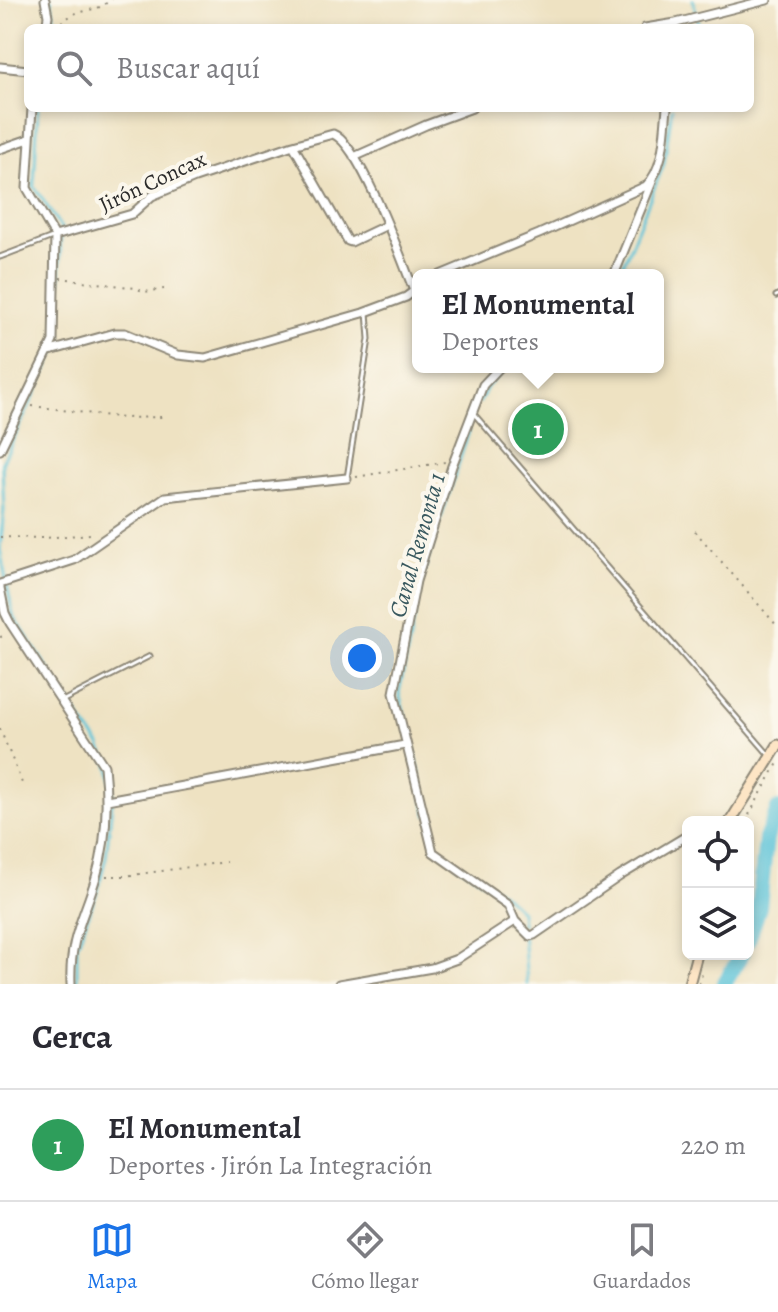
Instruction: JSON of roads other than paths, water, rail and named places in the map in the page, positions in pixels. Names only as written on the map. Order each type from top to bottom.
[{"type":"main road","points":[[734,816],[774,760],[778,745]]},
{"type":"main road","points":[[689,984],[695,960]]},
{"type":"street","points":[[45,0],[47,24]]},
{"type":"street","points":[[682,24],[767,0]]},
{"type":"street","points":[[0,67],[24,70]]},
{"type":"street","points":[[0,450],[53,341],[55,236],[27,188],[32,112]]},
{"type":"street","points":[[412,281],[354,157],[461,112]]},
{"type":"street","points":[[617,269],[660,163],[666,112]]},
{"type":"street","name":"Jirón Concax","points":[[55,236],[132,214],[152,196],[195,178],[333,134],[342,138],[354,157]]},
{"type":"street","points":[[0,149],[29,139]]},
{"type":"street","points":[[293,145],[349,242],[387,225]]},
{"type":"street","points":[[454,269],[632,194],[655,177]]},
{"type":"street","points":[[50,351],[125,333],[178,355],[205,358],[301,333],[412,293]]},
{"type":"street","points":[[494,373],[483,385],[471,411],[416,581],[394,693],[433,852],[508,905],[525,933],[534,935],[620,876],[682,839]]},
{"type":"street","points":[[71,984],[71,949],[97,875],[107,800],[104,766],[10,623],[0,586],[74,560],[165,497],[347,478]]},
{"type":"street","points":[[107,800],[405,745]]},
{"type":"street","points":[[339,984],[432,968],[457,959],[515,921]]},
{"type":"lane","points":[[0,257],[55,236]]},
{"type":"lane","points":[[347,478],[369,339],[367,311]]},
{"type":"lane","points":[[471,411],[774,760]]},
{"type":"lane","points":[[61,702],[150,656]]},
{"type":"waterway","points":[[51,0],[53,24]]},
{"type":"waterway","name":"Canal Remonta 1","points":[[693,0],[699,24]]},
{"type":"waterway","points":[[38,112],[34,186],[61,228],[61,339],[2,463],[4,510],[0,549],[13,615],[100,745],[109,766],[113,795],[106,857],[77,946],[77,984]]},
{"type":"waterway","name":"Canal Remonta 1","points":[[621,269],[664,164],[671,112]]},
{"type":"waterway","name":"Canal Remonta 1","points":[[480,402],[487,387],[501,373]]},
{"type":"waterway","name":"Canal Remonta 1","points":[[427,815],[399,693],[423,574],[469,431]]},
{"type":"waterway","points":[[754,922],[759,907],[766,839],[778,809]]},
{"type":"waterway","name":"Canal Remonta 1","points":[[457,865],[502,893],[521,911],[522,924]]},
{"type":"waterway","name":"Canal Remonta 1","points":[[523,932],[527,984]]},
{"type":"waterway","points":[[724,984],[738,960]]},
{"type":"place","name":"El Monumental","points":[[538,429]]}]
